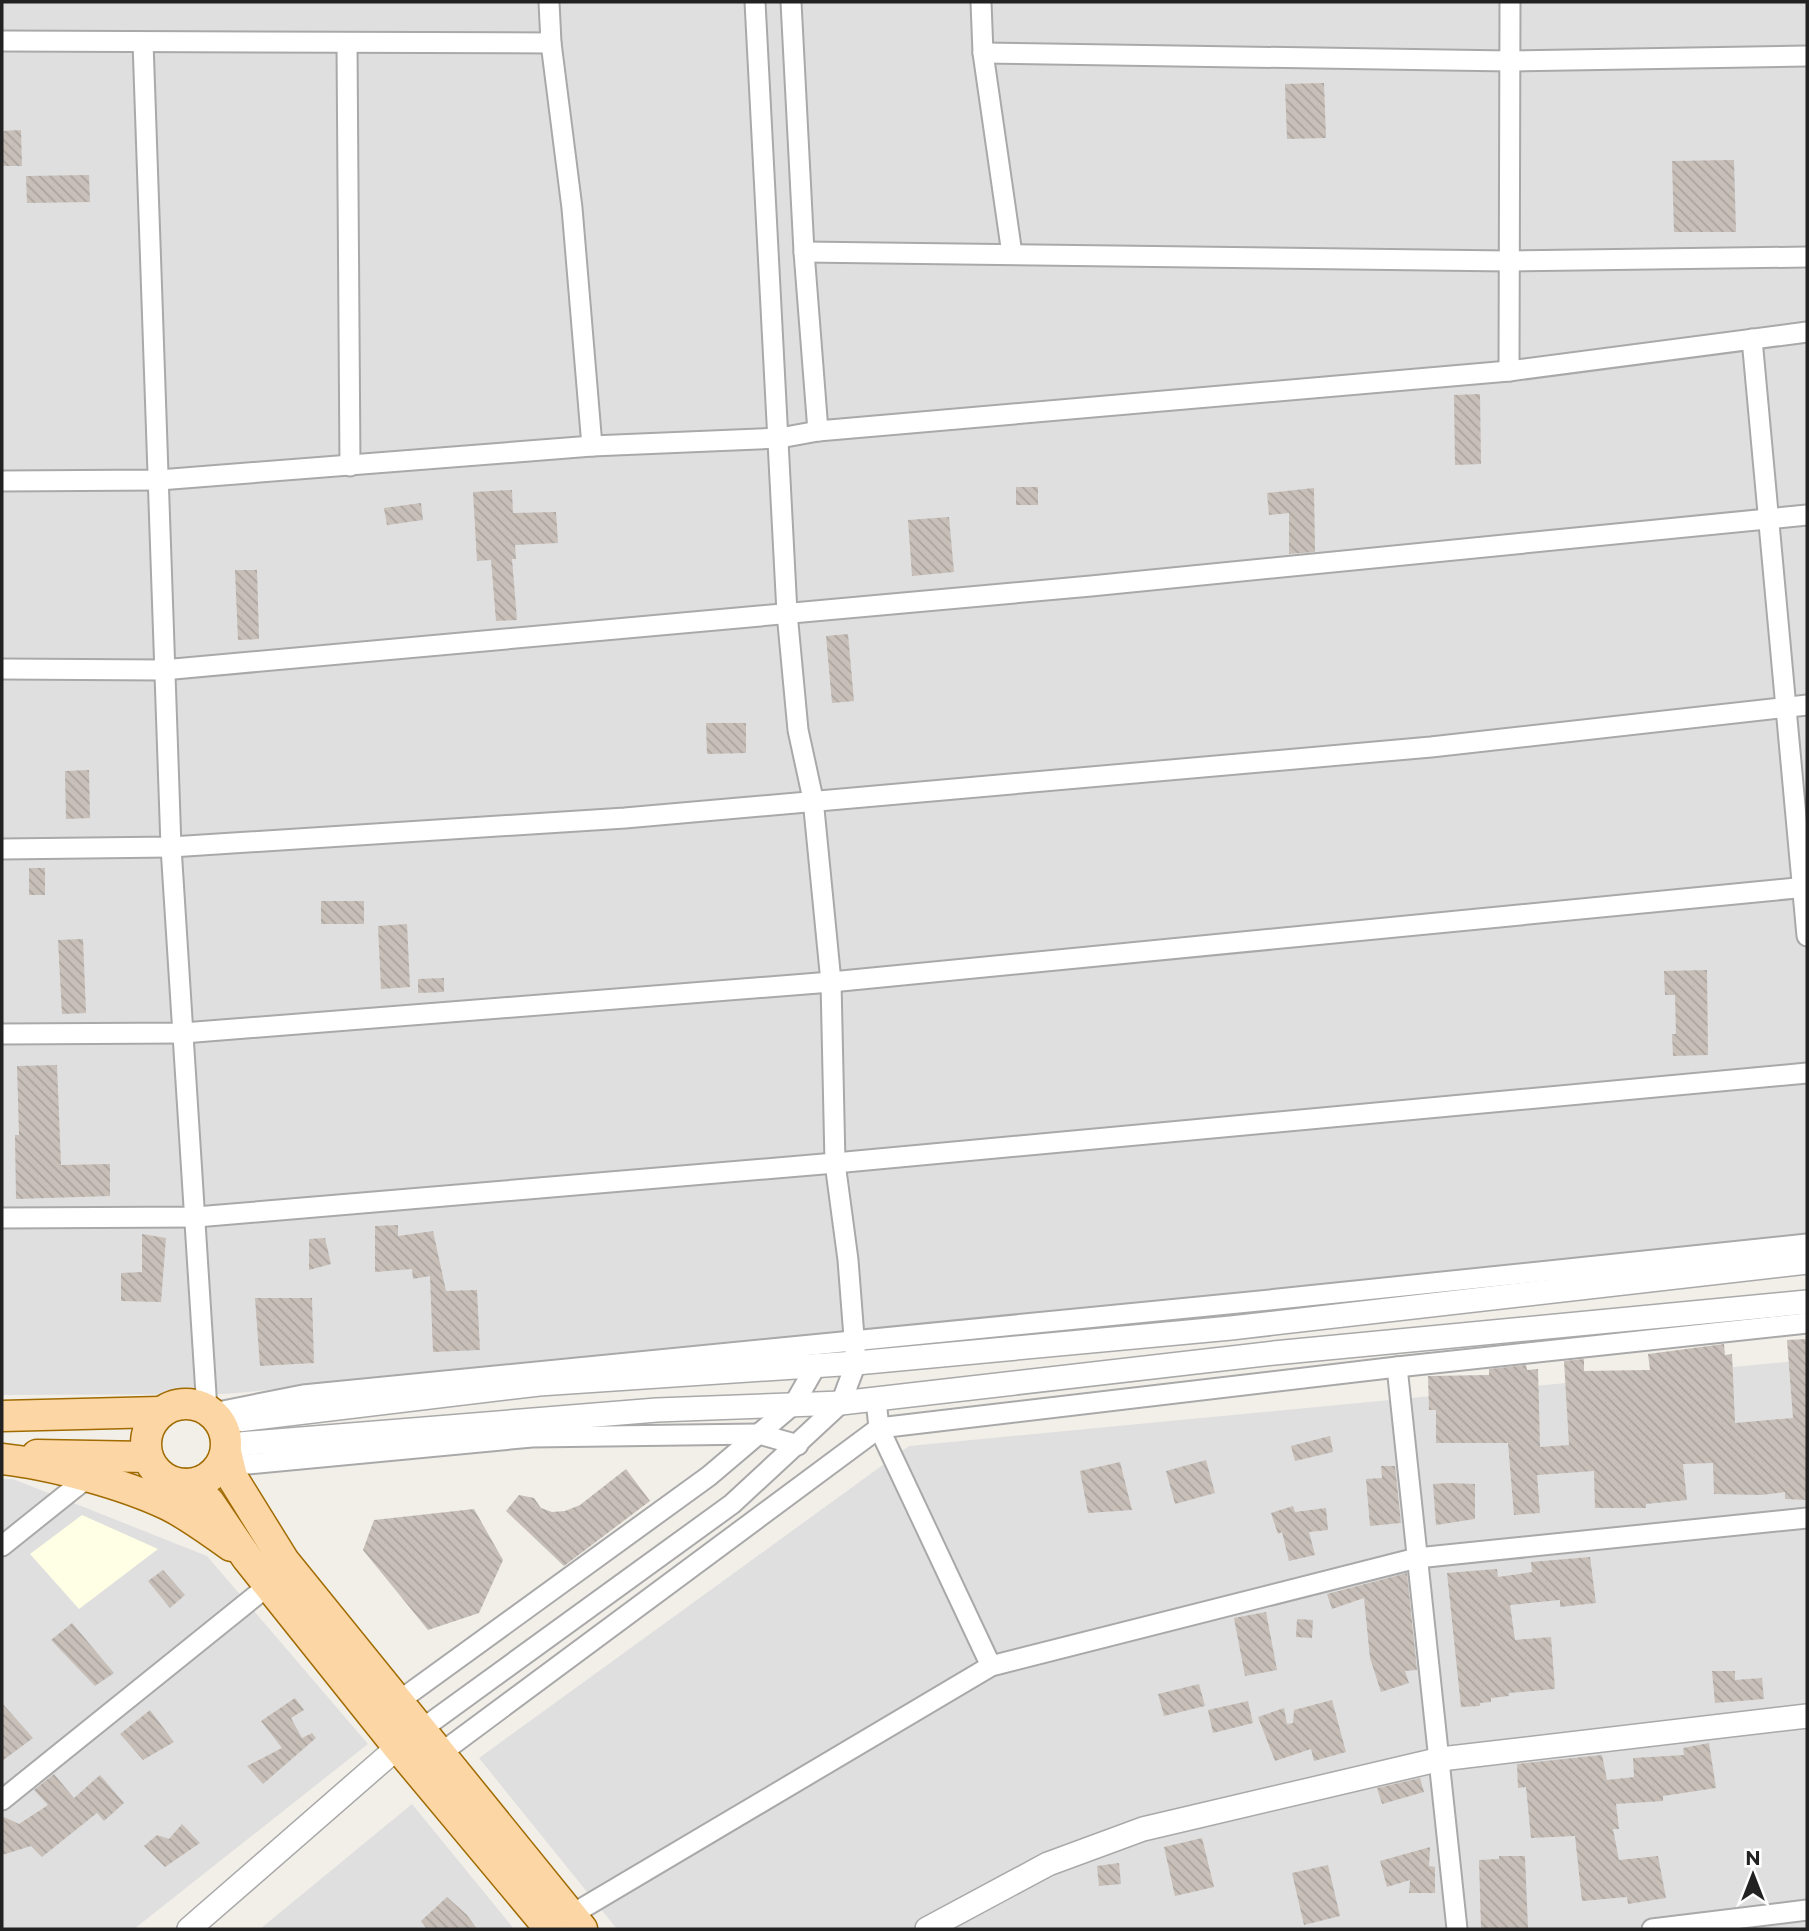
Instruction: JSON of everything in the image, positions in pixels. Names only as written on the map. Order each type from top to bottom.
[{"type":"main road","points":[[2,1416],[160,1412],[183,1403],[220,1435],[272,1545],[441,1753],[560,1926]]},
{"type":"main road","points":[[160,1412],[147,1431],[147,1457],[162,1476],[193,1486],[209,1502],[247,1558],[398,1747],[560,1926]]},
{"type":"main road","points":[[186,1484],[203,1480],[213,1474],[220,1435]]},
{"type":"main road","points":[[2,1457],[147,1457]]},
{"type":"main road","points":[[2,1457],[122,1487],[169,1505],[247,1558]]},
{"type":"street","points":[[549,2],[551,43],[572,208],[592,446]]},
{"type":"street","points":[[422,1729],[732,1504],[841,1403],[855,1352],[848,1260],[835,1163],[831,982],[813,799],[798,730],[787,613],[780,438],[755,2]]},
{"type":"street","points":[[791,2],[804,252],[818,431]]},
{"type":"street","points":[[981,2],[983,53],[1013,254]]},
{"type":"street","points":[[1509,371],[1510,2]]},
{"type":"street","points":[[2,41],[551,43]]},
{"type":"street","points":[[143,42],[171,847],[196,1217],[220,1435]]},
{"type":"street","points":[[347,44],[350,466]]},
{"type":"street","points":[[983,53],[1510,61],[1807,56]]},
{"type":"street","points":[[804,252],[1509,261],[1807,257]]},
{"type":"street","points":[[2,481],[159,480],[592,446],[780,438],[818,431],[1509,371],[1807,332]]},
{"type":"street","points":[[1752,340],[1805,887],[1807,936]]},
{"type":"street","points":[[2,669],[163,670],[1807,515]]},
{"type":"street","points":[[2,849],[171,847],[625,818],[813,799],[1431,747],[1807,705]]},
{"type":"street","points":[[2,1034],[183,1032],[831,982],[1805,887]]},
{"type":"street","points":[[2,1218],[196,1217],[835,1163],[1807,1073]]},
{"type":"street","points":[[220,1435],[539,1384],[817,1364],[855,1352],[1002,1325],[1218,1308],[1807,1244]]},
{"type":"street","points":[[220,1435],[303,1395],[855,1352],[1245,1326],[1807,1262]]},
{"type":"street","points":[[220,1435],[657,1409],[841,1403],[1274,1353],[1807,1302]]},
{"type":"street","points":[[441,1753],[879,1429],[1397,1367],[1807,1323]]},
{"type":"street","points":[[399,1702],[709,1476],[794,1404],[817,1364]]},
{"type":"street","points":[[1397,1367],[1441,1759],[1457,1929]]},
{"type":"street","points":[[876,1400],[879,1429],[991,1666]]},
{"type":"street","points":[[220,1435],[532,1437],[759,1434],[798,1445]]},
{"type":"street","points":[[2,1546],[87,1478]]},
{"type":"street","points":[[560,1926],[991,1666],[1417,1558],[1807,1518]]},
{"type":"street","points":[[2,1800],[269,1584]]},
{"type":"street","points":[[927,1929],[1048,1864],[1143,1829],[1441,1759],[1807,1716]]},
{"type":"street","points":[[189,1929],[398,1747]]},
{"type":"street","points":[[1653,1929],[1807,1910]]},
{"type":"shaded area","points":[[2,2],[1807,2],[1807,1248],[225,1394],[2,1395]]},
{"type":"shaded area","points":[[1807,1360],[1807,1929],[617,1929],[479,1758],[909,1446]]},
{"type":"shaded area","points":[[2,1479],[13,1479],[207,1556],[368,1744],[134,1929],[2,1929]]},
{"type":"shaded area","points":[[82,1515],[158,1549],[79,1609],[30,1554]]},
{"type":"shaded area","points":[[412,1804],[514,1929],[260,1929]]},
{"type":"building","points":[[1324,83],[1326,138],[1287,139],[1285,84]]},
{"type":"building","points":[[21,130],[22,166],[2,166],[2,131]]},
{"type":"building","points":[[1734,160],[1736,232],[1674,232],[1672,161]]},
{"type":"building","points":[[89,175],[90,202],[27,203],[26,176]]},
{"type":"building","points":[[1480,394],[1481,464],[1455,465],[1454,395]]},
{"type":"building","points":[[1016,487],[1038,487],[1038,505],[1016,505]]},
{"type":"building","points":[[1314,488],[1315,552],[1289,554],[1289,513],[1269,515],[1267,493]]},
{"type":"building","points":[[512,490],[513,513],[556,512],[558,543],[515,545],[516,559],[512,559],[517,620],[496,621],[491,560],[477,561],[473,492]]},
{"type":"building","points":[[421,503],[423,520],[387,525],[384,508]]},
{"type":"building","points":[[949,517],[954,572],[912,576],[908,520]]},
{"type":"building","points":[[235,570],[257,570],[259,639],[238,640]]},
{"type":"building","points":[[848,634],[854,701],[832,703],[826,636]]},
{"type":"building","points":[[706,723],[746,723],[746,753],[707,754]]},
{"type":"building","points":[[89,770],[90,818],[66,819],[65,771]]},
{"type":"building","points":[[29,868],[45,868],[45,895],[29,895]]},
{"type":"building","points":[[321,901],[364,901],[364,924],[321,924]]},
{"type":"building","points":[[407,924],[410,987],[381,989],[378,926]]},
{"type":"building","points":[[83,939],[86,1013],[62,1014],[58,940]]},
{"type":"building","points":[[1707,970],[1708,1055],[1673,1056],[1672,1034],[1676,1034],[1675,995],[1665,995],[1664,971]]},
{"type":"building","points":[[444,978],[444,992],[418,993],[418,979]]},
{"type":"building","points":[[57,1065],[61,1165],[110,1164],[110,1196],[16,1199],[15,1135],[19,1135],[17,1066]]},
{"type":"building","points":[[398,1225],[398,1236],[433,1231],[446,1291],[477,1290],[480,1350],[433,1352],[430,1276],[413,1279],[412,1269],[375,1272],[375,1226]]},
{"type":"building","points":[[142,1234],[166,1238],[161,1302],[121,1301],[121,1273],[142,1272]]},
{"type":"building","points":[[325,1238],[331,1264],[309,1270],[309,1239]]},
{"type":"building","points":[[255,1298],[312,1298],[314,1363],[260,1366]]},
{"type":"building","points":[[1807,1339],[1807,1500],[1785,1499],[1785,1492],[1761,1495],[1714,1494],[1713,1463],[1683,1464],[1687,1500],[1646,1504],[1646,1508],[1595,1508],[1594,1471],[1537,1475],[1540,1513],[1514,1515],[1508,1443],[1436,1443],[1436,1410],[1429,1410],[1428,1376],[1489,1375],[1489,1369],[1526,1365],[1527,1370],[1538,1369],[1540,1447],[1569,1445],[1564,1361],[1584,1359],[1584,1371],[1650,1370],[1648,1354],[1724,1344],[1725,1355],[1732,1354],[1735,1423],[1793,1418],[1787,1340]]},
{"type":"building","points":[[1330,1436],[1333,1452],[1295,1461],[1291,1446]]},
{"type":"building","points":[[1206,1460],[1215,1493],[1175,1504],[1166,1471]]},
{"type":"building","points":[[1120,1462],[1132,1510],[1088,1513],[1080,1471]]},
{"type":"building","points":[[1381,1466],[1395,1466],[1401,1523],[1370,1526],[1366,1479],[1382,1478]]},
{"type":"building","points":[[626,1469],[650,1501],[564,1566],[506,1511],[519,1495],[534,1498],[541,1508],[552,1512],[565,1511],[580,1505]]},
{"type":"building","points":[[1433,1484],[1475,1484],[1475,1519],[1436,1525]]},
{"type":"building","points":[[1293,1506],[1295,1512],[1326,1508],[1328,1530],[1309,1532],[1315,1555],[1289,1561],[1282,1532],[1278,1534],[1271,1513]]},
{"type":"building","points":[[474,1509],[503,1560],[479,1613],[428,1630],[363,1550],[374,1520]]},
{"type":"building","points":[[1590,1557],[1596,1603],[1560,1607],[1560,1600],[1510,1605],[1515,1640],[1551,1637],[1555,1689],[1509,1693],[1509,1696],[1491,1698],[1491,1702],[1480,1703],[1480,1706],[1461,1707],[1447,1573],[1497,1569],[1498,1577],[1532,1572],[1531,1562]]},
{"type":"building","points":[[163,1570],[185,1595],[170,1608],[148,1581]]},
{"type":"building","points":[[1407,1573],[1417,1670],[1405,1671],[1409,1683],[1381,1692],[1370,1658],[1364,1598],[1332,1609],[1327,1594]]},
{"type":"building","points":[[1266,1612],[1277,1670],[1245,1676],[1234,1618]]},
{"type":"building","points":[[1297,1619],[1313,1620],[1312,1638],[1296,1637]]},
{"type":"building","points":[[72,1623],[114,1673],[95,1686],[51,1640]]},
{"type":"building","points":[[1712,1671],[1735,1671],[1735,1680],[1762,1678],[1764,1699],[1715,1703]]},
{"type":"building","points":[[1199,1684],[1205,1706],[1164,1716],[1158,1694]]},
{"type":"building","points":[[295,1698],[304,1710],[291,1718],[302,1738],[312,1733],[316,1738],[263,1784],[247,1766],[282,1748],[261,1721]]},
{"type":"building","points":[[1332,1700],[1346,1752],[1314,1761],[1311,1749],[1275,1761],[1258,1717],[1284,1708],[1287,1724],[1293,1723],[1294,1710]]},
{"type":"building","points":[[1248,1701],[1253,1723],[1213,1733],[1208,1710]]},
{"type":"building","points":[[2,1703],[33,1738],[2,1761]]},
{"type":"building","points":[[150,1710],[174,1742],[143,1760],[120,1734]]},
{"type":"building","points":[[1709,1743],[1716,1788],[1663,1796],[1663,1801],[1616,1804],[1619,1829],[1613,1829],[1619,1860],[1658,1856],[1666,1898],[1628,1904],[1627,1897],[1582,1901],[1575,1836],[1531,1838],[1526,1787],[1518,1788],[1517,1764],[1602,1755],[1607,1780],[1634,1777],[1633,1758],[1684,1755],[1683,1748]]},
{"type":"building","points":[[54,1774],[74,1798],[100,1775],[124,1803],[104,1821],[97,1813],[42,1857],[31,1846],[2,1855],[2,1816],[19,1824],[48,1805],[34,1790]]},
{"type":"building","points":[[1420,1778],[1424,1792],[1382,1804],[1377,1788]]},
{"type":"building","points":[[182,1824],[200,1843],[165,1867],[144,1846],[157,1835],[169,1839]]},
{"type":"building","points":[[1202,1838],[1214,1887],[1175,1896],[1164,1847]]},
{"type":"building","points":[[1430,1847],[1429,1866],[1435,1867],[1435,1893],[1409,1893],[1410,1880],[1387,1887],[1380,1861]]},
{"type":"building","points":[[1499,1856],[1525,1856],[1528,1929],[1481,1929],[1479,1860],[1499,1859]]},
{"type":"building","points":[[1119,1863],[1121,1884],[1099,1886],[1097,1866]]},
{"type":"building","points":[[1328,1865],[1340,1916],[1304,1925],[1292,1873]]},
{"type":"building","points":[[447,1897],[467,1915],[477,1929],[427,1929],[421,1921]]}]
